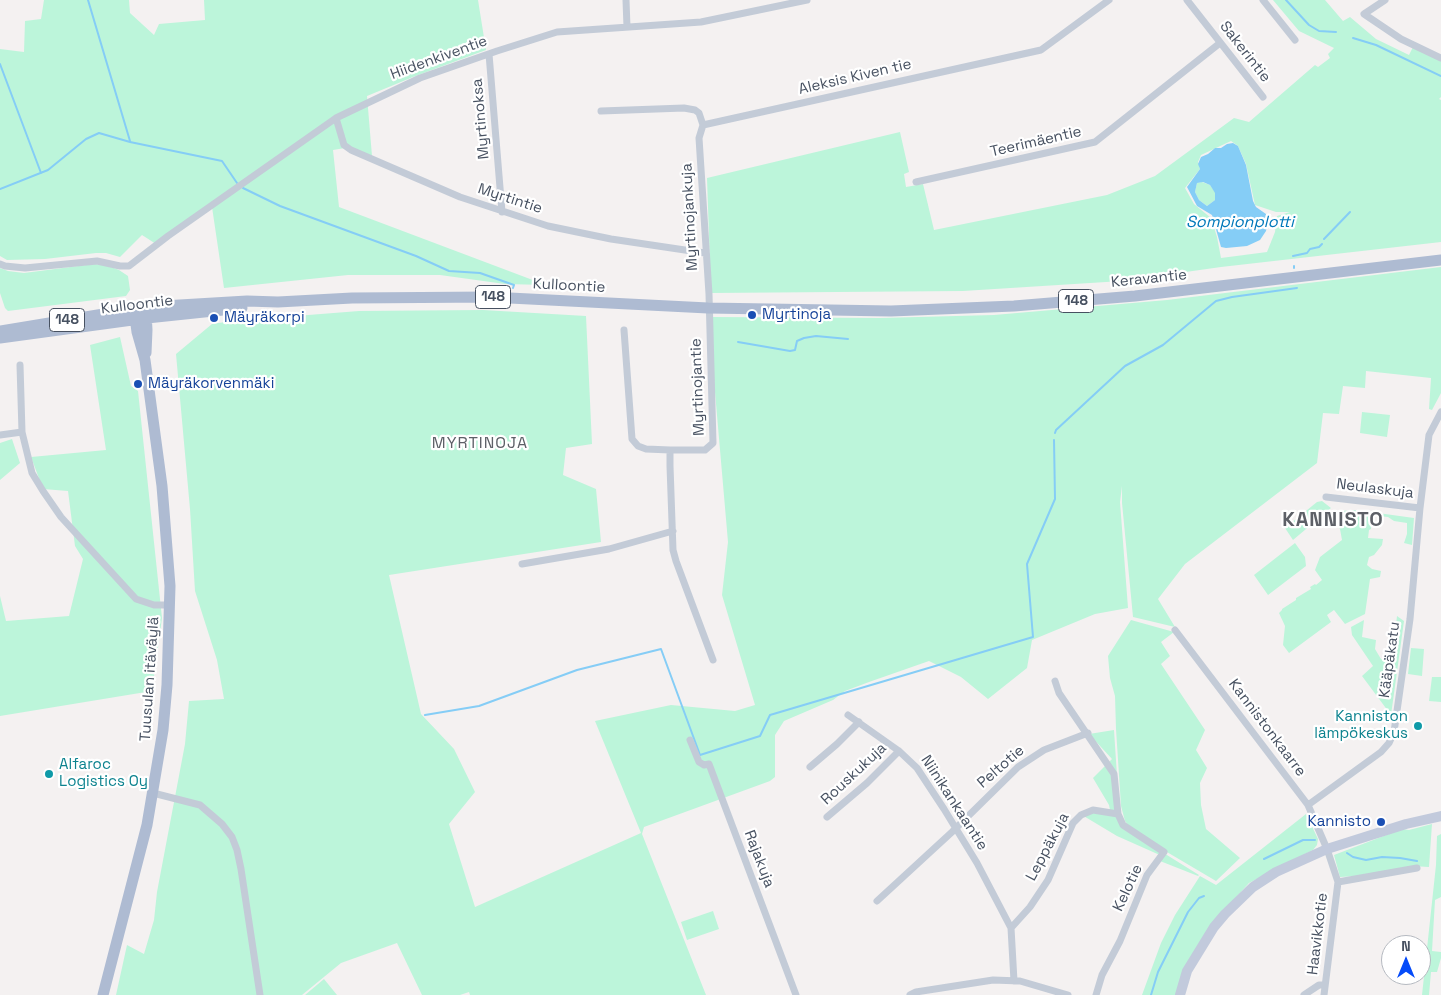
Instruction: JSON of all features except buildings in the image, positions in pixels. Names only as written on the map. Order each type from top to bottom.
[{"type":"main road","name":"Keravantie","points":[[708,308],[890,310],[1014,306],[1135,296],[1441,260]]},
{"type":"main road","name":"Kulloontie","points":[[0,338],[146,313],[248,308],[278,302],[352,298],[490,297],[708,308]]},
{"type":"main road","name":"Tuusulan itäväylä","points":[[145,360],[146,313]]},
{"type":"main road","name":"Kulloontie","points":[[0,331],[134,315]]},
{"type":"main road","name":"Tuusulan itäväylä","points":[[103,995],[143,844],[153,793],[163,730],[170,606],[162,486],[145,360],[134,315]]},
{"type":"street","points":[[626,0],[627,27]]},
{"type":"street","name":"Hiidenkiventie","points":[[0,264],[25,268],[97,261],[129,266],[168,236],[336,118],[420,78],[489,54],[557,32],[701,22],[807,0]]},
{"type":"street","name":"Aleksis Kiven tie","points":[[702,125],[1042,50],[1109,0]]},
{"type":"street","name":"Sakerintie","points":[[1187,0],[1263,97]]},
{"type":"street","points":[[1263,0],[1295,40]]},
{"type":"street","points":[[1385,0],[1364,14],[1401,39],[1441,58]]},
{"type":"street","name":"Teerimäentie","points":[[916,182],[1095,142],[1220,43]]},
{"type":"street","name":"Myrtinoksa","points":[[489,54],[502,212]]},
{"type":"street","points":[[601,111],[684,108],[695,110],[699,113],[702,125]]},
{"type":"street","name":"Myrtintie","points":[[336,118],[344,145],[351,150],[450,193],[502,212],[548,226],[611,239],[706,253]]},
{"type":"street","name":"Myrtinojankuja","points":[[702,125],[699,138],[705,219],[708,308]]},
{"type":"street","name":"Myrtinojantie","points":[[670,450],[705,450],[713,443],[708,308]]},
{"type":"street","points":[[624,330],[632,439],[638,446],[646,449],[670,450],[673,550],[713,660]]},
{"type":"street","points":[[20,365],[22,432],[32,473],[61,517],[136,599],[154,605],[170,606]]},
{"type":"street","name":"Kääpäkatu","points":[[1308,805],[1380,752],[1389,743],[1394,732],[1410,619],[1429,435],[1441,412]]},
{"type":"street","points":[[0,435],[22,432]]},
{"type":"street","name":"Neulaskuja","points":[[1326,497],[1420,508]]},
{"type":"street","points":[[522,564],[609,549],[673,531]]},
{"type":"street","name":"Kannistonkaarre","points":[[1175,630],[1308,805],[1327,849]]},
{"type":"street","points":[[1055,681],[1059,694],[1088,733],[1114,774],[1118,814]]},
{"type":"street","name":"Niinikankaantie","points":[[848,715],[899,751],[917,768],[977,863],[1011,928]]},
{"type":"street","points":[[810,766],[837,744],[859,722]]},
{"type":"street","name":"Peltotie","points":[[878,900],[956,828],[1018,767],[1044,750],[1088,733]]},
{"type":"street","name":"Rajakuja","points":[[690,740],[699,762],[704,765],[709,764],[796,995]]},
{"type":"street","name":"Rouskukuja","points":[[827,817],[867,783],[899,751]]},
{"type":"street","points":[[153,793],[200,805],[222,824],[232,837],[241,869],[260,995]]},
{"type":"street","name":"Leppäkuja","points":[[1011,928],[1030,907],[1048,880],[1073,823],[1081,815],[1093,810],[1118,814]]},
{"type":"street","name":"Kelotie","points":[[1096,995],[1102,975],[1120,941],[1147,875],[1164,852],[1123,825],[1118,814]]},
{"type":"street","points":[[1180,995],[1196,954],[1225,914],[1253,887],[1276,872],[1327,849],[1406,824],[1441,816]]},
{"type":"street","name":"Haavikkotie","points":[[1324,995],[1338,882],[1327,849]]},
{"type":"street","points":[[1338,882],[1417,868]]},
{"type":"street","points":[[1011,928],[1014,981]]},
{"type":"street","points":[[914,994],[993,980],[1014,981],[1054,993],[1068,995]]},
{"type":"street","points":[[1304,995],[1318,985],[1325,985]]},
{"type":"green space","points":[[44,0],[129,0],[130,13],[154,35],[159,24],[205,20],[204,0],[478,0],[486,50],[367,96],[372,156],[351,147],[333,150],[339,207],[546,285],[505,284],[440,275],[348,275],[224,288],[212,207],[156,244],[142,235],[120,257],[106,253],[96,253],[45,259],[7,260],[0,256],[0,49],[24,52],[25,21],[41,19]]},
{"type":"green space","points":[[1273,0],[1325,0],[1343,21],[1350,17],[1376,39],[1409,55],[1413,47],[1441,60],[1441,97],[1439,99],[1441,100],[1441,242],[1221,267],[1122,281],[963,291],[711,293],[707,178],[900,132],[909,172],[904,174],[906,187],[923,184],[934,230],[1107,195],[1155,176],[1234,118],[1249,122],[1315,65],[1318,67],[1330,58],[1328,54],[1334,48],[1299,31]],"holes":[[[1231,141],[1238,146],[1246,164],[1255,205],[1276,212],[1290,212],[1277,216],[1275,232],[1267,252],[1221,258],[1211,218],[1194,204],[1185,188],[1200,169],[1198,162],[1201,155]]]},
{"type":"green space","points":[[1202,182],[1210,185],[1215,192],[1215,200],[1207,206],[1199,200],[1195,192],[1197,183]]},
{"type":"green space","points":[[94,264],[106,265],[128,276],[130,290],[126,296],[8,311],[5,308],[0,293],[0,268],[24,273]]},
{"type":"green space","points":[[1441,267],[1441,393],[1432,410],[1429,409],[1431,378],[1366,371],[1365,388],[1343,386],[1339,414],[1323,413],[1317,463],[1185,564],[1158,599],[1175,627],[1133,617],[1122,486],[1120,502],[1128,608],[1095,614],[1032,640],[1027,668],[988,699],[961,677],[929,661],[845,691],[833,700],[784,721],[775,735],[775,777],[770,781],[644,827],[642,834],[706,995],[470,995],[469,992],[460,995],[422,995],[397,943],[341,963],[302,995],[116,995],[127,945],[144,954],[154,920],[157,892],[185,744],[189,701],[224,699],[217,660],[195,591],[190,509],[176,354],[212,324],[359,311],[483,310],[586,316],[592,444],[566,448],[563,475],[596,489],[601,542],[389,575],[421,714],[454,749],[475,792],[449,824],[475,907],[641,833],[595,721],[671,705],[735,711],[755,705],[722,595],[728,542],[709,323],[713,317],[880,318],[994,315],[1167,300]]},
{"type":"green space","points":[[120,337],[131,386],[138,391],[162,618],[152,691],[0,716],[0,596],[6,621],[69,616],[83,559],[75,546],[68,491],[43,489],[31,457],[106,450],[90,345]]},
{"type":"green space","points":[[1362,412],[1390,415],[1387,437],[1360,433]]},
{"type":"green space","points":[[12,439],[20,463],[0,480],[0,443]]},
{"type":"green space","points":[[1322,501],[1331,508],[1293,540],[1285,528],[1317,502]]},
{"type":"green space","points":[[1356,510],[1414,518],[1412,545],[1404,543],[1407,534],[1407,523],[1394,521],[1388,517],[1370,515],[1371,529],[1369,530],[1368,538],[1383,539],[1382,545],[1374,555],[1369,557],[1367,565],[1372,569],[1381,571],[1380,577],[1370,579],[1365,614],[1345,624],[1334,610],[1327,615],[1331,622],[1289,653],[1283,645],[1285,626],[1279,613],[1296,598],[1311,589],[1310,587],[1322,580],[1315,570],[1320,557],[1342,540],[1340,529],[1330,518],[1342,511]]},
{"type":"green space","points":[[1295,543],[1305,557],[1306,566],[1268,595],[1254,575]]},
{"type":"green space","points":[[1397,616],[1404,621],[1391,715],[1362,676],[1373,666],[1352,635],[1351,627],[1364,620],[1362,637],[1376,640],[1375,649],[1381,659],[1392,661]]},
{"type":"green space","points":[[1131,620],[1174,632],[1161,642],[1170,656],[1161,664],[1205,730],[1196,750],[1207,768],[1200,783],[1201,805],[1206,829],[1240,858],[1216,881],[1133,832],[1125,821],[1121,806],[1115,696],[1110,678],[1108,656]]},
{"type":"green space","points":[[1411,648],[1424,649],[1422,676],[1408,674]]},
{"type":"green space","points":[[1432,677],[1441,677],[1441,702],[1429,701]]},
{"type":"green space","points":[[1114,730],[1119,806],[1123,823],[1130,832],[1198,876],[1160,861],[1162,856],[1117,836],[1082,815],[1110,810],[1093,778],[1112,759],[1089,734]]},
{"type":"green space","points":[[1306,814],[1318,839],[1317,845],[1313,850],[1249,883],[1211,925],[1176,995],[1142,995],[1161,943],[1175,915],[1200,876],[1216,885]]},
{"type":"green space","points":[[1432,824],[1429,867],[1412,866],[1357,876],[1340,877],[1334,855],[1402,829],[1409,830]]},
{"type":"green space","points":[[1441,834],[1441,897],[1435,900],[1432,951],[1441,952],[1441,958],[1437,972],[1431,972],[1431,935],[1428,935],[1437,836]]},
{"type":"green space","points":[[713,911],[719,929],[687,940],[681,922]]},
{"type":"green space","points":[[324,979],[337,995],[305,995]]},
{"type":"green space","points":[[1423,985],[1430,985],[1429,995],[1422,995]]},
{"type":"water","name":"Sompionplotti","points":[[1233,143],[1238,146],[1246,165],[1253,201],[1256,207],[1266,214],[1268,221],[1266,231],[1260,240],[1247,246],[1226,248],[1221,247],[1212,215],[1197,206],[1187,187],[1200,169],[1198,164],[1201,157],[1215,148],[1221,148]],"holes":[[[1203,182],[1210,185],[1215,193],[1215,200],[1207,206],[1199,200],[1195,192],[1197,183]]]},
{"type":"waterway","points":[[88,0],[130,141]]},
{"type":"waterway","points":[[1286,0],[1309,25],[1319,31],[1336,32]]},
{"type":"waterway","points":[[1353,38],[1376,45],[1441,76]]},
{"type":"waterway","points":[[0,64],[41,173]]},
{"type":"waterway","points":[[0,189],[48,170],[86,139],[99,133],[130,142],[222,161],[237,183]]},
{"type":"waterway","points":[[243,188],[280,206],[416,256],[449,271],[480,273],[514,285],[513,288]]},
{"type":"waterway","points":[[1324,239],[1350,212]]},
{"type":"waterway","points":[[1293,256],[1307,253],[1310,249],[1319,247],[1322,244]]},
{"type":"waterway","points":[[1055,433],[1125,366],[1163,345],[1216,301],[1297,288]]},
{"type":"waterway","points":[[738,342],[790,351],[795,350],[797,341],[804,338],[816,336],[848,339]]},
{"type":"waterway","points":[[425,715],[479,706],[577,670],[661,649],[700,755],[760,736],[770,715],[1033,637],[1027,564],[1055,499],[1054,440]]},
{"type":"waterway","points":[[1264,859],[1303,840],[1315,840]]},
{"type":"waterway","points":[[1347,853],[1353,857],[1366,860],[1382,857],[1417,861]]},
{"type":"waterway","points":[[1151,995],[1158,972],[1188,912],[1199,898],[1204,896]]},
{"type":"place","name":"Myrtinoja","points":[[752,315]]},
{"type":"place","name":"Mäyräkorpi","points":[[214,318]]},
{"type":"place","name":"Mäyräkorvenmäki","points":[[138,384]]},
{"type":"place","name":"Kanniston lämpökeskus","points":[[1418,726]]},
{"type":"place","name":"Alfaroc Logistics Oy","points":[[49,774]]},
{"type":"place","name":"Kannisto","points":[[1381,822]]},
{"type":"district","name":"MYRTINOJA","points":[[480,444]]},
{"type":"district","name":"KANNISTO","points":[[1333,521]]}]
